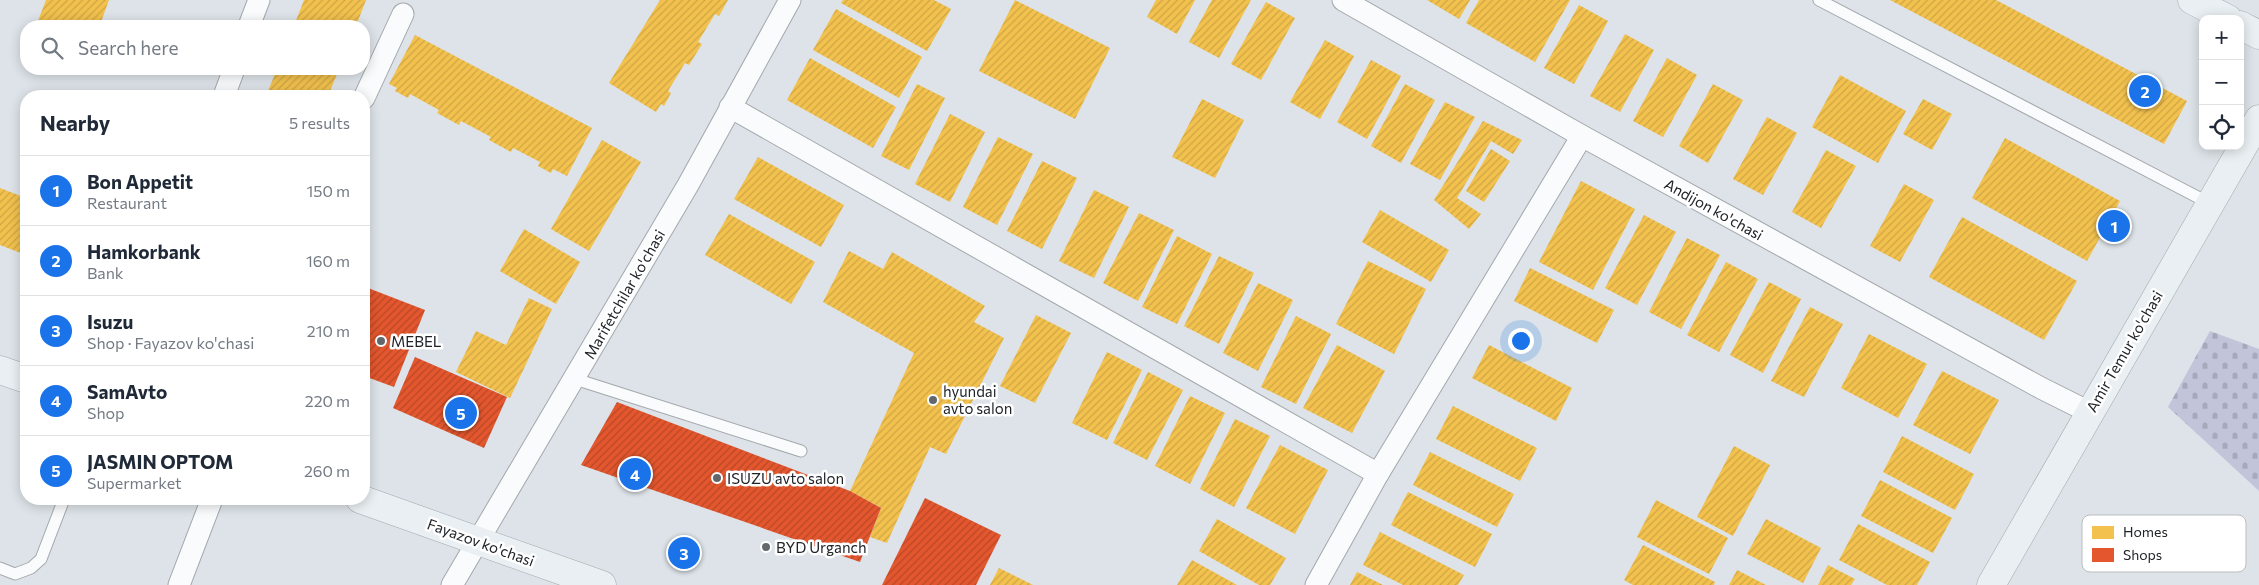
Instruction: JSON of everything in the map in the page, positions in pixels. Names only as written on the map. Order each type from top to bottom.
[{"type":"main road","points":[[2192,0],[2220,15]]},
{"type":"main road","points":[[2244,27],[2259,35]]},
{"type":"main road","name":"Amir Temur ko'chasi","points":[[1991,585],[2259,119]]},
{"type":"main road","points":[[0,370],[20,377]]},
{"type":"main road","name":"Fayazov ko'chasi","points":[[370,503],[602,585]]},
{"type":"street","points":[[251,20],[259,0]]},
{"type":"street","name":"Marifetchilar ko'chasi","points":[[452,585],[688,185],[790,0]]},
{"type":"street","name":"Andijon ko'chasi","points":[[1343,0],[1582,136],[2041,388],[2089,412]]},
{"type":"street","points":[[368,90],[403,14]]},
{"type":"street","points":[[226,90],[232,75]]},
{"type":"street","points":[[730,106],[1378,474]]},
{"type":"street","points":[[1316,585],[1378,474],[1582,136]]},
{"type":"street","points":[[178,585],[210,505]]},
{"type":"lane","points":[[1819,0],[2210,203]]},
{"type":"lane","points":[[574,379],[801,451]]},
{"type":"lane","points":[[0,568],[15,574],[31,568],[41,559],[62,505]]},
{"type":"green space","points":[[2210,331],[2259,349],[2259,491],[2168,407]]},
{"type":"building: Homes","points":[[46,0],[109,0],[102,20],[38,20]]},
{"type":"building: Homes","points":[[304,0],[366,0],[358,20],[296,20]]},
{"type":"building: Homes","points":[[660,0],[728,0],[719,16],[715,14],[698,42],[702,44],[689,65],[685,63],[668,91],[671,93],[664,106],[661,104],[656,112],[609,83]]},
{"type":"building: Homes","points":[[843,0],[934,0],[951,9],[927,51],[841,3]]},
{"type":"building: Homes","points":[[1015,0],[1110,48],[1075,119],[979,71]]},
{"type":"building: Homes","points":[[1156,0],[1195,0],[1177,34],[1147,17]]},
{"type":"building: Homes","points":[[1212,0],[1251,0],[1219,58],[1189,42]]},
{"type":"building: Homes","points":[[1427,0],[1470,0],[1459,19]]},
{"type":"building: Homes","points":[[1479,0],[1570,0],[1535,62],[1466,23]]},
{"type":"building: Homes","points":[[1890,0],[1996,0],[2187,101],[2164,144]]},
{"type":"building: Homes","points":[[1266,2],[1295,18],[1261,80],[1231,64]]},
{"type":"building: Homes","points":[[1579,5],[1608,21],[1574,84],[1544,68]]},
{"type":"building: Homes","points":[[836,9],[922,57],[899,98],[813,50]]},
{"type":"building: Homes","points":[[1625,34],[1654,50],[1620,112],[1590,96]]},
{"type":"building: Homes","points":[[415,35],[592,128],[567,176],[553,169],[551,173],[538,166],[540,162],[513,148],[511,152],[489,140],[491,137],[461,121],[459,125],[437,113],[439,110],[410,94],[408,98],[395,91],[397,88],[389,84]]},
{"type":"building: Homes","points":[[1325,40],[1354,56],[1320,119],[1290,102]]},
{"type":"building: Homes","points":[[810,58],[896,107],[873,148],[787,100]]},
{"type":"building: Homes","points":[[1667,58],[1697,75],[1663,137],[1633,121]]},
{"type":"building: Homes","points":[[1371,60],[1401,76],[1367,139],[1337,122]]},
{"type":"building: Homes","points":[[275,75],[337,75],[330,90],[268,90]]},
{"type":"building: Homes","points":[[1840,75],[1906,111],[1878,163],[1812,127]]},
{"type":"building: Homes","points":[[917,84],[945,98],[909,170],[881,156]]},
{"type":"building: Homes","points":[[1405,84],[1435,100],[1401,163],[1371,146]]},
{"type":"building: Homes","points":[[1713,84],[1743,100],[1708,163],[1679,146]]},
{"type":"building: Homes","points":[[1202,99],[1244,120],[1215,178],[1172,157]]},
{"type":"building: Homes","points":[[1923,99],[1952,114],[1932,150],[1903,134]]},
{"type":"building: Homes","points":[[1445,102],[1475,117],[1440,180],[1410,164]]},
{"type":"building: Homes","points":[[950,114],[985,132],[950,202],[915,184]]},
{"type":"building: Homes","points":[[1767,117],[1797,133],[1763,195],[1733,179]]},
{"type":"building: Homes","points":[[1483,121],[1522,140],[1513,154],[1491,141],[1457,198],[1481,214],[1469,229],[1434,200]]},
{"type":"building: Homes","points":[[998,137],[1033,154],[997,225],[963,207]]},
{"type":"building: Homes","points":[[2005,138],[2120,201],[2087,261],[1972,198]]},
{"type":"building: Homes","points":[[602,140],[641,162],[589,251],[551,229]]},
{"type":"building: Homes","points":[[1491,149],[1510,161],[1484,202],[1466,191]]},
{"type":"building: Homes","points":[[1826,150],[1856,166],[1821,228],[1792,212]]},
{"type":"building: Homes","points":[[758,157],[844,205],[821,247],[734,199]]},
{"type":"building: Homes","points":[[1042,161],[1077,178],[1042,249],[1007,231]]},
{"type":"building: Homes","points":[[1581,181],[1635,209],[1593,290],[1539,262]]},
{"type":"building: Homes","points":[[1904,184],[1934,200],[1900,262],[1870,246]]},
{"type":"building: Homes","points":[[0,188],[20,196],[20,253],[0,245]]},
{"type":"building: Homes","points":[[1094,190],[1129,207],[1094,278],[1059,261]]},
{"type":"building: Homes","points":[[1380,210],[1449,250],[1431,282],[1362,242]]},
{"type":"building: Homes","points":[[1139,213],[1174,230],[1138,301],[1103,283]]},
{"type":"building: Homes","points":[[729,214],[815,262],[791,304],[705,255]]},
{"type":"building: Homes","points":[[1644,215],[1676,232],[1637,305],[1605,288]]},
{"type":"building: Homes","points":[[1962,217],[2077,281],[2044,340],[1929,277]]},
{"type":"building: Homes","points":[[524,229],[580,262],[556,304],[500,271]]},
{"type":"building: Homes","points":[[1177,236],[1212,254],[1177,324],[1142,307]]},
{"type":"building: Homes","points":[[1687,238],[1720,255],[1681,329],[1649,312]]},
{"type":"building: Homes","name":"hyundai avto salon","points":[[849,251],[883,269],[892,252],[985,306],[974,322],[1004,338],[946,454],[930,447],[887,543],[870,537],[881,508],[850,491],[914,353],[823,302]]},
{"type":"building: Homes","points":[[1219,256],[1254,273],[1219,344],[1184,326]]},
{"type":"building: Homes","points":[[1368,261],[1426,289],[1394,354],[1336,324]]},
{"type":"building: Homes","points":[[1726,262],[1758,279],[1719,352],[1687,335]]},
{"type":"building: Homes","points":[[1530,268],[1614,310],[1597,343],[1514,301]]},
{"type":"building: Homes","points":[[1769,282],[1801,299],[1763,373],[1730,355]]},
{"type":"building: Homes","points":[[1258,283],[1293,300],[1258,371],[1223,353]]},
{"type":"building: Homes","points":[[529,298],[552,309],[510,398],[456,372],[476,331],[506,345]]},
{"type":"building: Homes","points":[[1810,307],[1843,324],[1804,397],[1771,381]]},
{"type":"building: Homes","points":[[1036,315],[1071,333],[1035,403],[1000,386]]},
{"type":"building: Homes","points":[[1296,316],[1331,334],[1296,404],[1261,387]]},
{"type":"building: Homes","points":[[1869,334],[1927,364],[1898,418],[1841,388]]},
{"type":"building: Homes","points":[[1337,345],[1385,371],[1352,433],[1303,408]]},
{"type":"building: Homes","points":[[1489,345],[1572,388],[1556,421],[1472,378]]},
{"type":"building: Homes","points":[[1107,352],[1142,370],[1107,440],[1072,423]]},
{"type":"building: Homes","points":[[1942,371],[1999,400],[1970,454],[1913,425]]},
{"type":"building: Homes","points":[[1148,372],[1183,390],[1147,460],[1113,443]]},
{"type":"building: Homes","points":[[1190,396],[1225,413],[1190,484],[1155,466]]},
{"type":"building: Homes","points":[[1453,406],[1537,448],[1520,481],[1436,439]]},
{"type":"building: Homes","points":[[1235,419],[1270,436],[1234,507],[1200,489]]},
{"type":"building: Homes","points":[[1902,436],[1974,474],[1955,510],[1883,472]]},
{"type":"building: Homes","points":[[1280,445],[1328,470],[1295,534],[1246,508]]},
{"type":"building: Homes","points":[[1734,446],[1770,465],[1733,536],[1697,517]]},
{"type":"building: Homes","points":[[1430,452],[1514,494],[1497,527],[1413,485]]},
{"type":"building: Homes","points":[[1880,480],[1952,518],[1933,553],[1861,516]]},
{"type":"building: Homes","points":[[1408,492],[1492,534],[1475,567],[1391,525]]},
{"type":"building: Homes","points":[[1656,500],[1728,538],[1709,574],[1637,537]]},
{"type":"building: Homes","points":[[1217,519],[1286,558],[1270,585],[1259,585],[1199,551]]},
{"type":"building: Homes","points":[[1766,519],[1821,548],[1803,583],[1747,554]]},
{"type":"building: Homes","points":[[1858,524],[1930,562],[1917,585],[1887,585],[1839,560]]},
{"type":"building: Homes","points":[[1380,532],[1464,575],[1458,585],[1403,585],[1363,565]]},
{"type":"building: Homes","points":[[1643,545],[1715,582],[1714,585],[1633,585],[1624,580]]},
{"type":"building: Homes","points":[[1192,560],[1237,585],[1177,585]]},
{"type":"building: Homes","points":[[1828,565],[1855,579],[1851,585],[1818,585]]},
{"type":"building: Homes","points":[[999,568],[1033,585],[990,585]]},
{"type":"building: Homes","points":[[1737,570],[1766,585],[1729,585]]},
{"type":"building: Homes","points":[[1357,572],[1383,585],[1350,585]]},
{"type":"building: Shops","points":[[370,289],[425,310],[394,387],[370,378]]},
{"type":"building: Shops","points":[[415,357],[507,397],[484,448],[393,408]]},
{"type":"building: Shops","name":"ISUZU avto salon","points":[[617,402],[850,491],[881,508],[860,562],[581,465]]},
{"type":"building: Shops","points":[[925,498],[1001,535],[976,585],[882,585]]},
{"type":"place","name":"Hamkorbank","points":[[2145,91]]},
{"type":"place","name":"Bon Appetit","points":[[2114,226]]},
{"type":"place","name":"MEBEL","points":[[381,341]]},
{"type":"place","name":"hyundai avto salon","points":[[933,400]]},
{"type":"place","name":"JASMIN OPTOM","points":[[461,413]]},
{"type":"place","name":"SamAvto","points":[[635,474]]},
{"type":"place","name":"ISUZU avto salon","points":[[717,478]]},
{"type":"place","name":"BYD Urganch","points":[[766,547]]},
{"type":"place","name":"Isuzu","points":[[684,553]]}]
